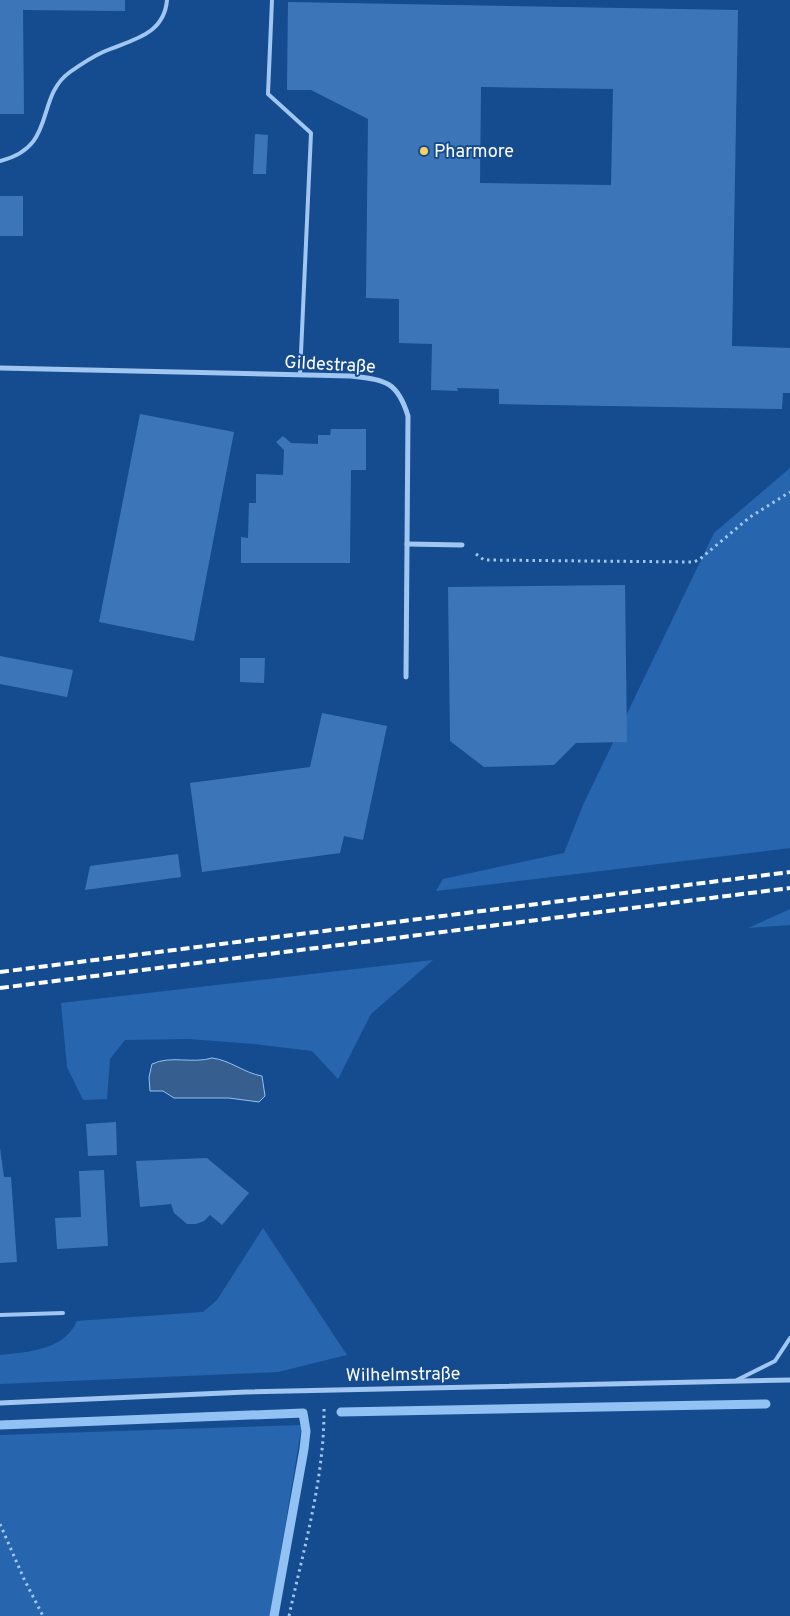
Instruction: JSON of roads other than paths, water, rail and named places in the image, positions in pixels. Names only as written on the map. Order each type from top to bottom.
[{"type":"street","name":"Gildestraße","points":[[0,368],[351,376],[385,380],[403,401],[408,416],[406,677]]},
{"type":"street","points":[[407,544],[462,545]]},
{"type":"street","points":[[737,1380],[790,1380]]},
{"type":"street","name":"Wilhelmstraße","points":[[0,1404],[323,1390],[737,1380]]},
{"type":"lane","points":[[0,161],[20,154],[35,142],[53,93],[68,73],[102,52],[138,40],[156,27],[166,10],[167,0]]},
{"type":"lane","points":[[272,0],[268,94],[311,133],[300,375]]},
{"type":"lane","points":[[0,1315],[63,1313]]},
{"type":"lane","name":"Wilhelmstraße","points":[[737,1380],[775,1361],[790,1338]]},
{"type":"waterway","points":[[341,1412],[766,1404]]},
{"type":"waterway","points":[[0,1425],[303,1413],[306,1431],[304,1449],[274,1616]]},
{"type":"railway","points":[[0,972],[790,872]]},
{"type":"railway","points":[[0,988],[790,888]]},
{"type":"place","name":"Pharmore","points":[[424,151]]}]
